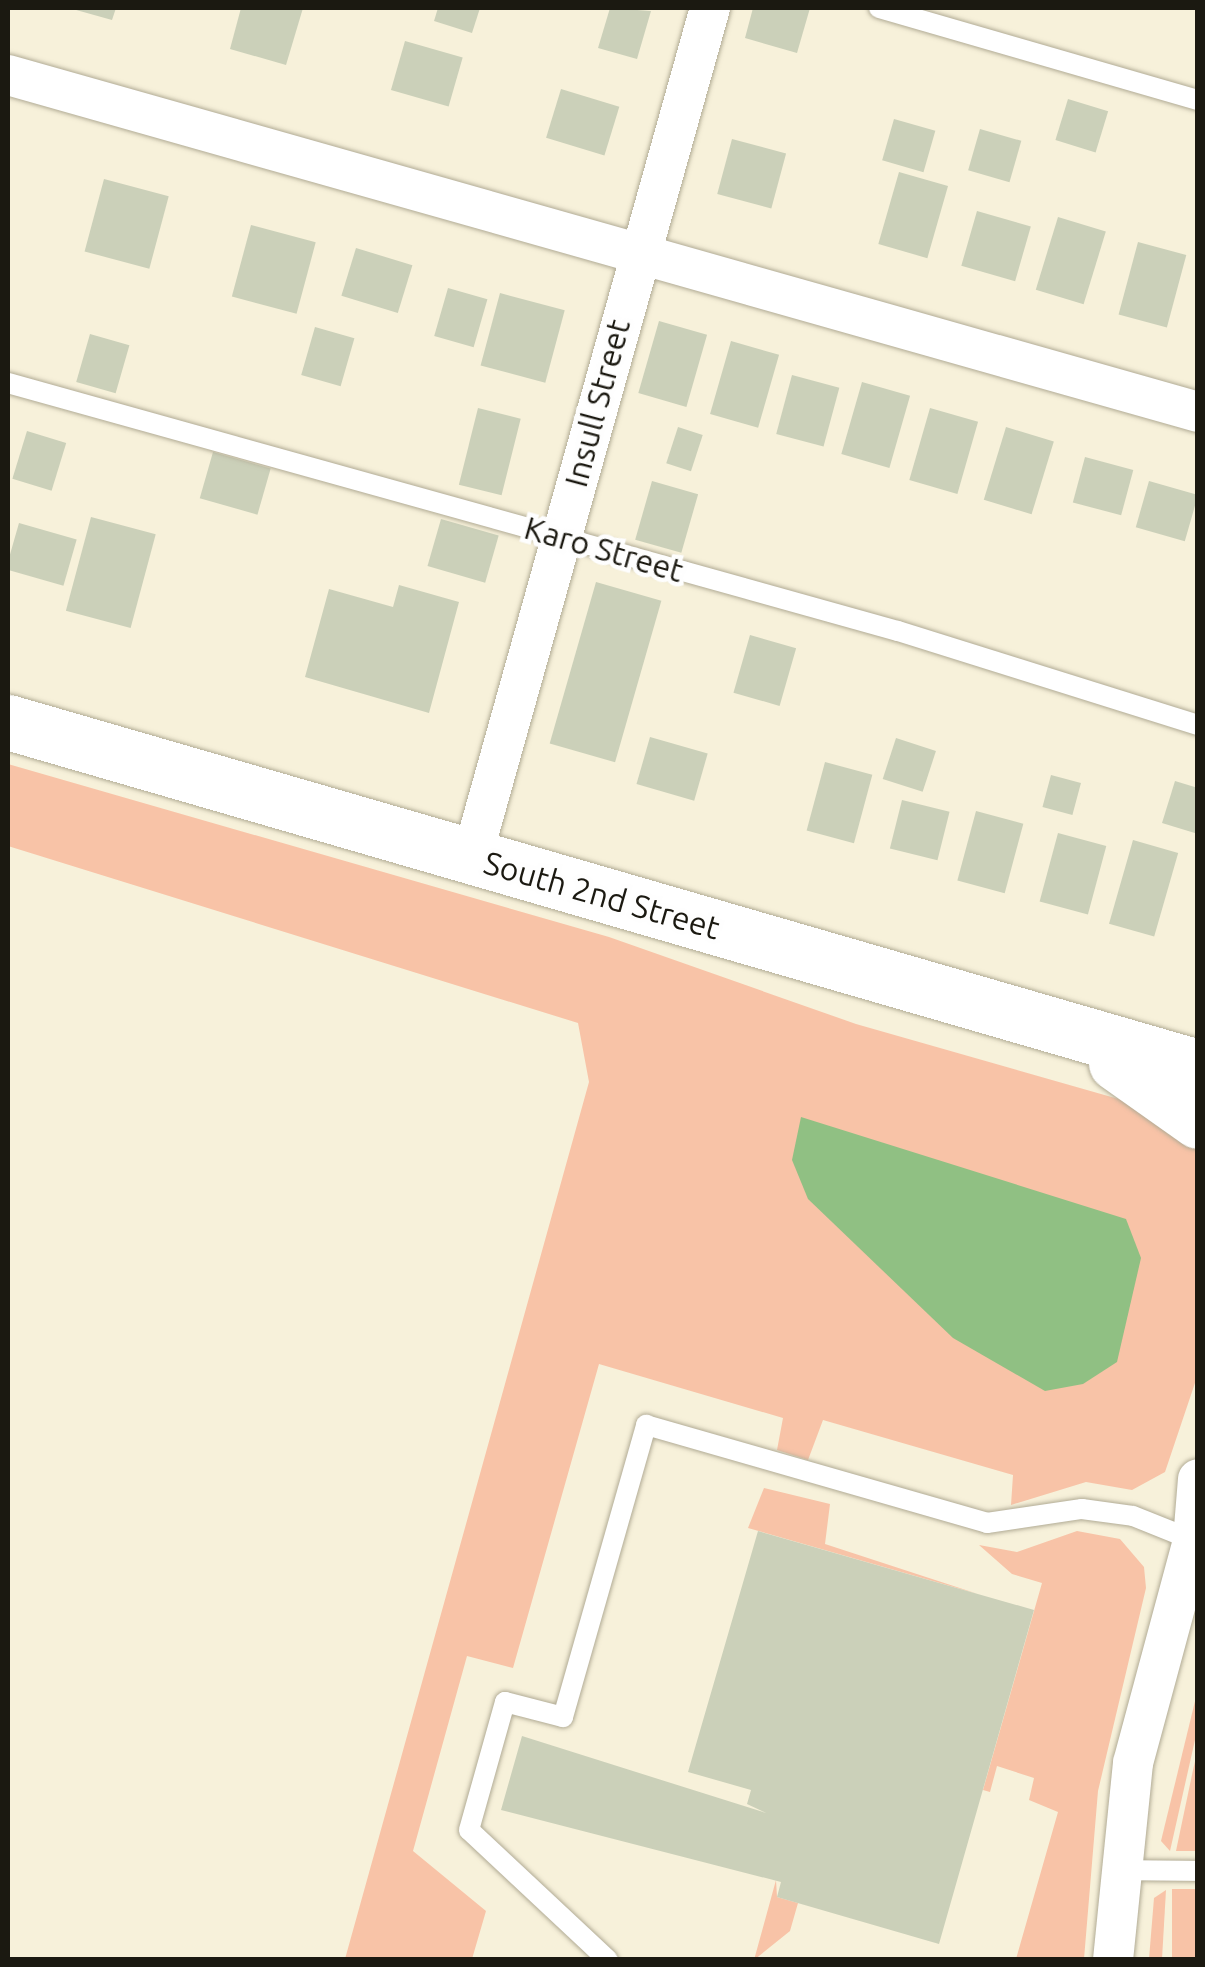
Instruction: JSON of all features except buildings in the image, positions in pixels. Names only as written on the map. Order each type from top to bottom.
[{"type":"main road","name":"South 2nd Street","points":[[8,722],[1198,1068]]},
{"type":"main road","points":[[1053,1026],[1198,1121]]},
{"type":"street","name":"Insull Street","points":[[472,858],[710,8]]},
{"type":"street","points":[[8,75],[1198,412]]},
{"type":"street","points":[[1112,1960],[1133,1763],[1196,1539],[1198,1479]]},
{"type":"lane","points":[[880,8],[1198,100]]},
{"type":"lane","name":"Karo Street","points":[[8,383],[560,538],[1198,726]]},
{"type":"lane","points":[[608,1960],[469,1830],[506,1702],[563,1717],[646,1425],[987,1524],[1082,1508],[1156,1522],[1196,1539]]},
{"type":"lane","points":[[1119,1870],[1198,1872]]},
{"type":"shaded area","points":[[8,764],[609,937],[856,1024],[1164,1112],[1198,1143],[1197,1377],[1165,1472],[1132,1490],[1086,1482],[1011,1505],[1013,1475],[823,1420],[808,1460],[777,1450],[783,1418],[599,1364],[513,1668],[467,1656],[413,1851],[486,1911],[472,1959],[345,1959],[589,1082],[578,1023],[8,846]]},
{"type":"shaded area","points":[[801,1117],[1126,1219],[1141,1258],[1117,1362],[1083,1384],[1045,1391],[953,1338],[808,1199],[792,1160]]},
{"type":"shaded area","points":[[764,1488],[830,1504],[825,1544],[978,1594],[748,1528]]},
{"type":"shaded area","points":[[1077,1531],[1120,1539],[1144,1567],[1146,1588],[1098,1791],[1084,1959],[1016,1959],[1058,1812],[1029,1800],[1034,1778],[997,1766],[990,1792],[983,1790],[1042,1583],[1012,1574],[979,1545],[1017,1552]]},
{"type":"shaded area","points":[[1197,1693],[1197,1731],[1170,1851],[1161,1841]]},
{"type":"shaded area","points":[[1197,1753],[1197,1851],[1176,1851],[1193,1770]]},
{"type":"shaded area","points":[[776,1880],[777,1897],[798,1903],[790,1931],[754,1960]]},
{"type":"shaded area","points":[[1172,1889],[1197,1889],[1197,1959],[1172,1959]]},
{"type":"shaded area","points":[[1166,1890],[1162,1959],[1149,1959],[1154,1898]]}]
